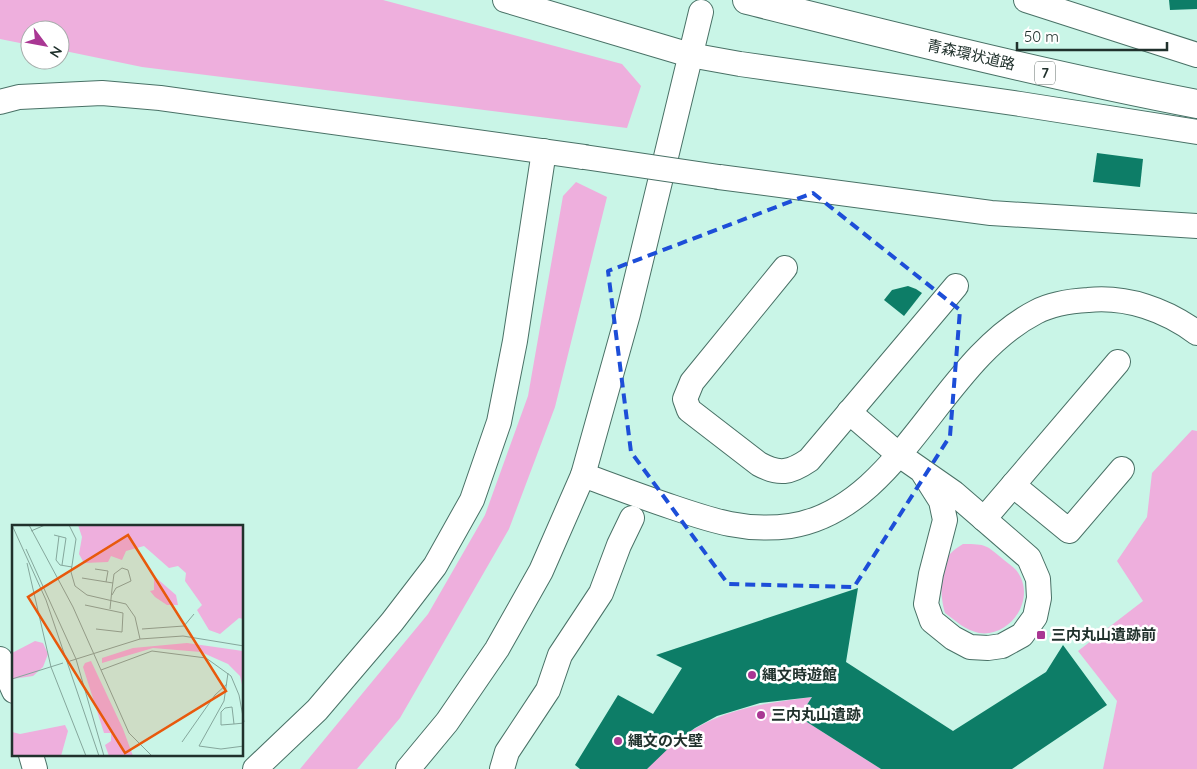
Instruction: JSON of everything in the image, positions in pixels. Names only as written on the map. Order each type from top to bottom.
[{"type":"highway","name":"青森環状道路","points":[[747,0],[980,58],[1122,90],[1197,104]]},
{"type":"street","points":[[505,0],[690,55],[1197,132]]},
{"type":"street","points":[[1026,0],[1197,55]]},
{"type":"street","points":[[408,769],[447,722],[497,649],[541,572],[583,475],[628,314],[701,12]]},
{"type":"street","points":[[0,102],[20,97],[111,94],[160,98],[544,151],[719,178],[991,214],[1197,226]]},
{"type":"street","points":[[255,769],[317,710],[392,622],[435,566],[472,500],[499,422],[515,341],[544,151]]},
{"type":"street","points":[[785,268],[692,382],[684,399],[688,410],[759,464],[771,470],[782,472],[797,469],[809,460],[956,286]]},
{"type":"street","points":[[583,475],[637,496],[720,523],[758,528],[791,526],[825,516],[858,496],[898,454],[972,363],[1005,332],[1037,311],[1072,301],[1100,299],[1132,302],[1162,312],[1197,333]]},
{"type":"street","points":[[984,519],[1118,362]]},
{"type":"street","points":[[848,412],[898,454],[954,493],[1029,558],[1038,579],[1039,598],[1035,617],[1022,635],[1002,646],[988,648],[970,647],[953,638],[932,621],[926,604],[930,574],[944,520],[941,501],[922,471]]},
{"type":"street","points":[[1012,485],[1069,532],[1122,469]]},
{"type":"street","points":[[502,769],[507,752],[548,690],[560,655],[601,592],[632,518]]},
{"type":"street","points":[[0,659],[12,686]]},
{"type":"street","points":[[31,756],[35,769]]},
{"type":"highlighted area","points":[[813,193],[960,310],[950,436],[854,587],[728,584],[631,452],[608,271]]},
{"type":"shaded area","points":[[0,0],[383,0],[622,64],[641,86],[627,128],[142,67],[70,52],[70,20],[20,20],[20,43],[0,39]]},
{"type":"shaded area","points":[[576,182],[607,197],[555,407],[509,529],[400,718],[357,769],[300,769],[428,614],[485,515],[528,396],[563,196]]},
{"type":"shaded area","points":[[1192,430],[1197,431],[1197,769],[1103,769],[1117,701],[1078,651],[1143,601],[1117,561],[1147,517],[1152,473]]},
{"type":"shaded area","points":[[963,544],[986,546],[1016,570],[1022,581],[1024,592],[1018,614],[1011,622],[991,633],[979,633],[969,630],[945,613],[941,581],[945,564],[954,550]]},
{"type":"shaded area","points":[[812,697],[799,717],[881,769],[647,769],[682,737],[699,726],[717,718],[753,707]]},
{"type":"building","points":[[1169,0],[1197,0],[1197,9],[1170,10]]},
{"type":"building","points":[[1097,153],[1143,159],[1140,187],[1093,182]]},
{"type":"building","points":[[908,286],[922,293],[904,316],[884,300],[892,290]]},
{"type":"building","points":[[858,588],[846,662],[953,731],[1046,672],[1063,645],[1107,705],[1012,769],[881,769],[799,717],[812,697],[760,703],[717,716],[695,728],[674,743],[647,769],[580,769],[575,765],[618,695],[653,714],[682,668],[656,655]]},
{"type":"place","name":"三内丸山遺跡前","points":[[1041,635]]},
{"type":"place","name":"縄文時遊館","points":[[752,675]]},
{"type":"place","name":"三内丸山遺跡","points":[[761,715]]},
{"type":"place","name":"縄文の大壁","points":[[618,741]]}]
